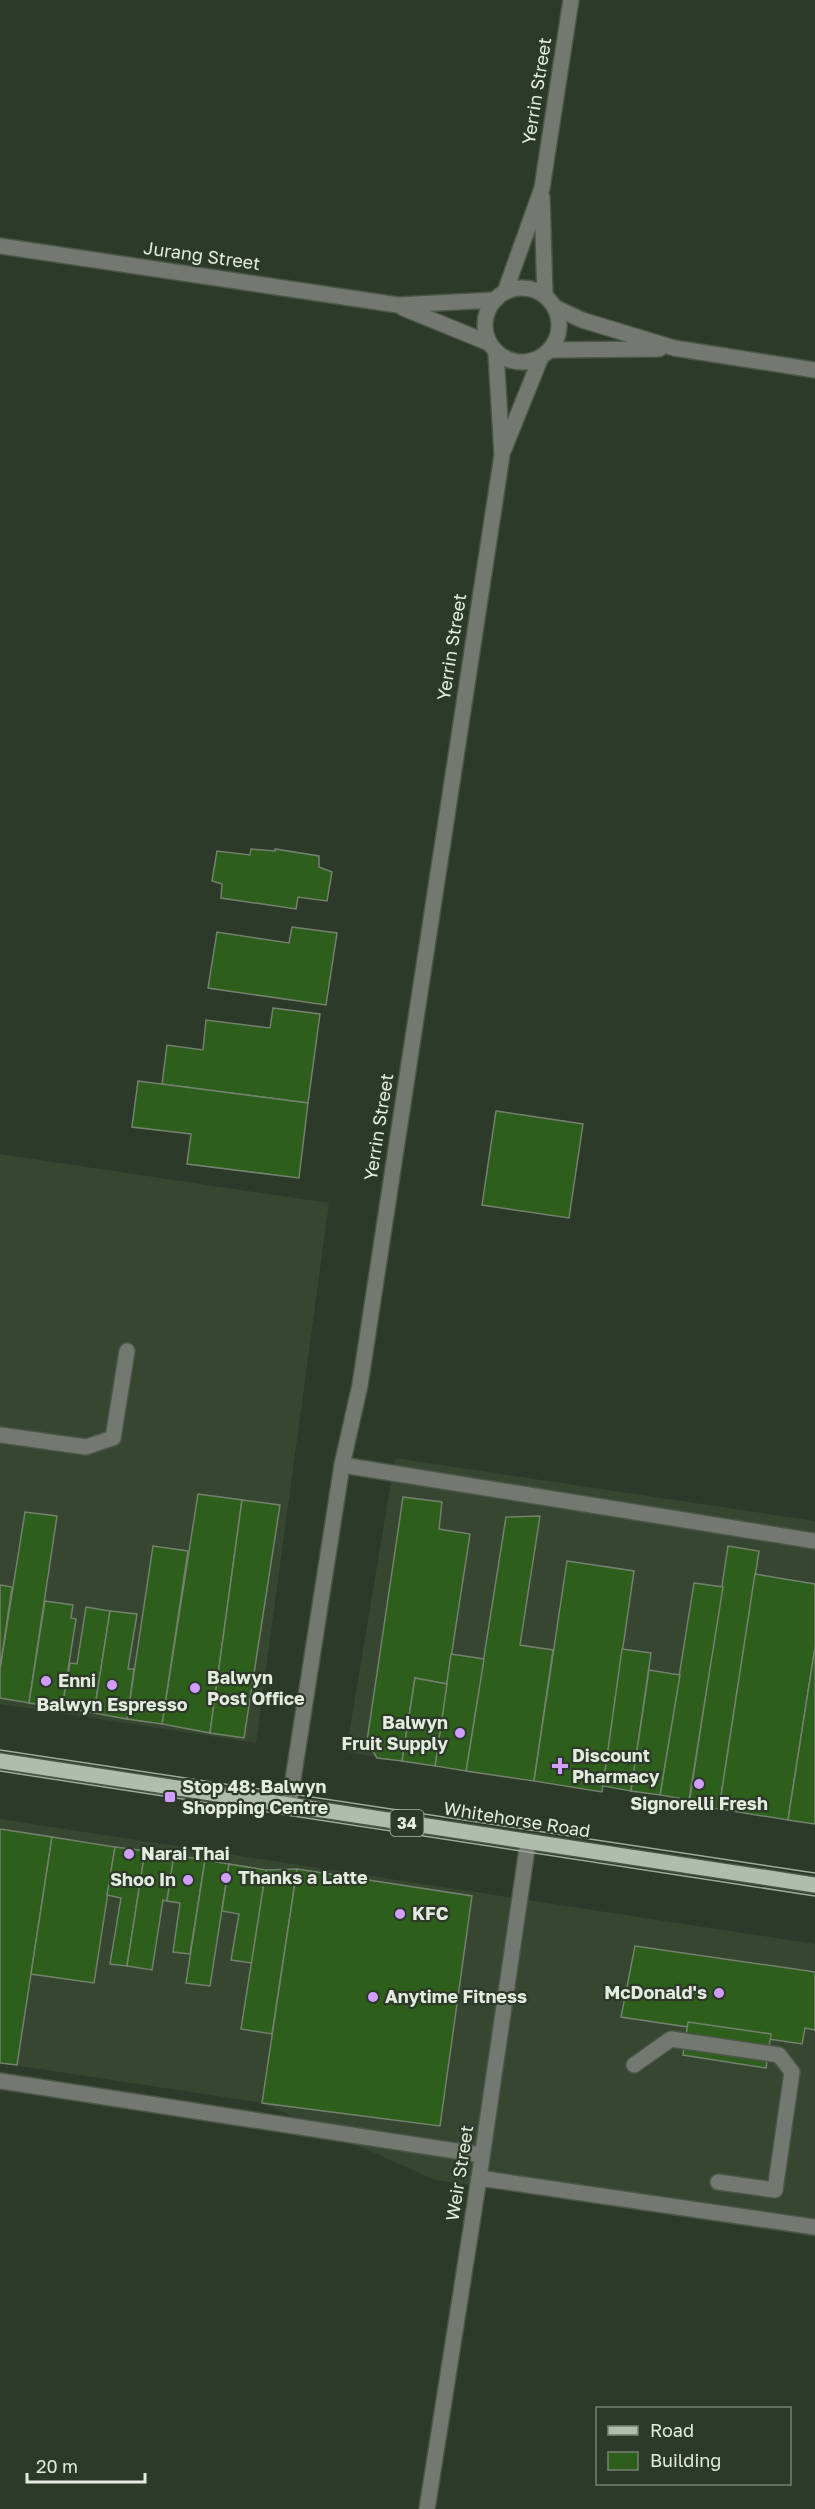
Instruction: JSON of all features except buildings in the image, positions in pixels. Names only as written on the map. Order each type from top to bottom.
[{"type":"main road","name":"Whitehorse Road","points":[[0,1761],[815,1885]]},
{"type":"street","name":"Yerrin Street","points":[[500,296],[542,188],[571,0]]},
{"type":"street","name":"Yerrin Street","points":[[542,188],[550,302]]},
{"type":"street","name":"Jurang Street","points":[[0,246],[398,305],[500,296]]},
{"type":"street","points":[[550,302],[559,330],[555,341],[545,354],[530,362],[518,362],[506,360],[493,348],[485,332],[488,309],[500,296],[526,288],[582,320],[674,348],[815,370]]},
{"type":"street","name":"Jurang Street","points":[[398,305],[493,348]]},
{"type":"street","name":"Yerrin Street","points":[[289,1805],[342,1465],[360,1385],[502,455],[493,348]]},
{"type":"street","points":[[545,354],[674,348]]},
{"type":"street","name":"Yerrin Street","points":[[502,455],[545,354]]},
{"type":"street","points":[[0,1435],[86,1448],[114,1438],[127,1351]]},
{"type":"street","points":[[342,1465],[815,1542]]},
{"type":"street","name":"Weir Street","points":[[427,2509],[479,2178],[528,1842]]},
{"type":"street","points":[[634,2065],[671,2039],[779,2055],[792,2072],[776,2190],[718,2182]]},
{"type":"street","points":[[0,2081],[482,2155]]},
{"type":"street","points":[[479,2178],[815,2227]]},
{"type":"shaded area","points":[[0,1154],[329,1203],[256,1743],[0,1704]]},
{"type":"shaded area","points":[[395,1458],[815,1521],[815,1824],[689,1805],[689,1800],[603,1786],[602,1792],[346,1752]]},
{"type":"shaded area","points":[[0,1819],[815,1944],[815,2237],[435,2180],[262,2103],[0,2063]]},
{"type":"tram line","points":[[0,1750],[815,1873]]},
{"type":"tram line","points":[[0,1771],[815,1896]]},
{"type":"place","name":"Enni","points":[[46,1681]]},
{"type":"place","name":"Balwyn Espresso","points":[[112,1685]]},
{"type":"place","name":"Balwyn Post Office","points":[[195,1688]]},
{"type":"place","name":"Balwyn Fruit Supply","points":[[460,1733]]},
{"type":"place","name":"Discount Pharmacy","points":[[560,1766]]},
{"type":"place","name":"Signorelli Fresh","points":[[699,1784]]},
{"type":"place","name":"Stop 48: Balwyn Shopping Centre","points":[[170,1797]]},
{"type":"place","name":"Narai Thai","points":[[129,1854]]},
{"type":"place","name":"Thanks a Latte","points":[[226,1878]]},
{"type":"place","name":"Shoo In","points":[[188,1880]]},
{"type":"place","name":"KFC","points":[[400,1914]]},
{"type":"place","name":"McDonald's","points":[[719,1993]]},
{"type":"place","name":"Anytime Fitness","points":[[373,1997]]}]
